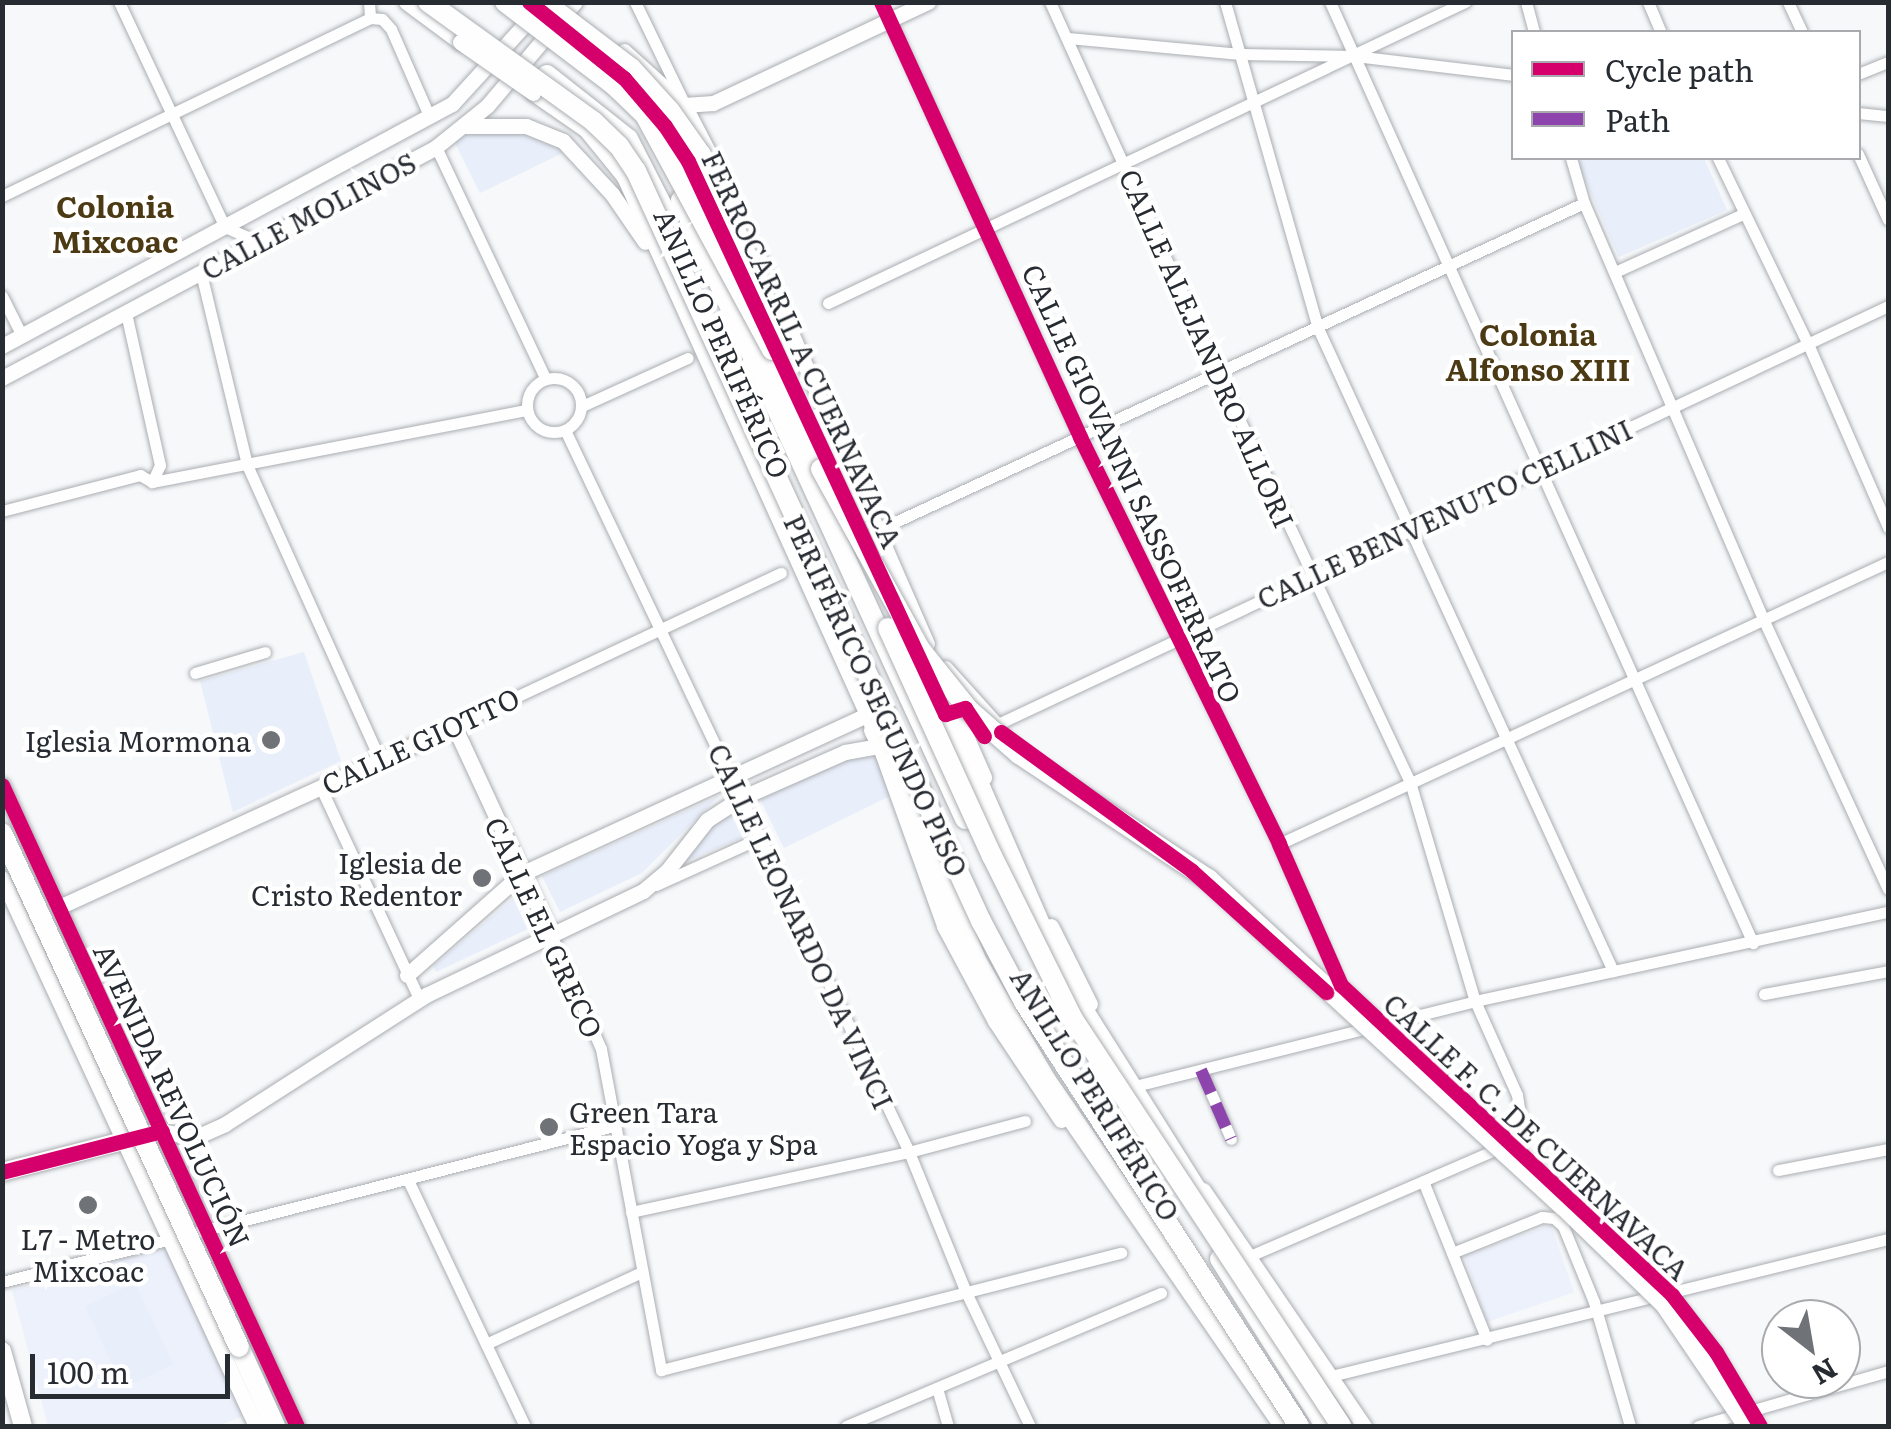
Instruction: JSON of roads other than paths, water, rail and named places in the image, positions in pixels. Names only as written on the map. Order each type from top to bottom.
[{"type":"highway","name":"PERIFÉRICO SEGUNDO PISO","points":[[428,2],[593,121],[619,146],[636,171],[982,921],[1016,986],[1299,1426]]},
{"type":"highway","name":"ANILLO PERIFÉRICO","points":[[444,2],[606,118],[628,139],[646,167],[877,726],[1032,1001],[1308,1426]]},
{"type":"highway","name":"ANILLO PERIFÉRICO","points":[[490,2],[610,90],[639,120],[663,160],[912,711],[1048,988],[1325,1426]]},
{"type":"highway","name":"PERIFÉRICO SEGUNDO PISO","points":[[505,2],[614,85],[652,124],[772,350],[888,628],[992,856],[1073,1019],[1341,1426]]},
{"type":"highway","points":[[545,2],[631,68],[701,155],[764,293],[772,350]]},
{"type":"highway","points":[[821,469],[920,649],[968,709],[1019,754],[1208,879],[1563,1205],[1665,1304],[1750,1418]]},
{"type":"highway","points":[[888,628],[981,788],[1065,981],[1285,1329],[1303,1391]]},
{"type":"highway","points":[[877,726],[977,962],[1045,1079],[1284,1426]]},
{"type":"highway","points":[[2,832],[275,1426]]},
{"type":"main road","points":[[406,2],[586,130],[608,152],[877,726],[944,926],[966,972],[1045,1097],[1275,1426]]},
{"type":"main road","name":"CALLE MOLINOS","points":[[2,346],[430,118],[470,89],[545,2]]},
{"type":"main road","points":[[556,2],[640,62],[684,105],[788,320],[1074,974],[1135,1086],[1364,1426]]},
{"type":"main road","name":"CALLE MOLINOS","points":[[2,378],[436,148],[466,126],[575,2]]},
{"type":"main road","name":"CALLE GIOVANNI SASSOFERRATO","points":[[881,2],[890,20]]},
{"type":"main road","points":[[684,105],[712,103],[928,2]]},
{"type":"main road","points":[[466,126],[526,126],[563,141],[612,194],[678,299]]},
{"type":"main road","name":"CALLE GIOTTO","points":[[59,906],[454,726]]},
{"type":"main road","name":"CALLE EL GRECO","points":[[454,726],[551,936]]},
{"type":"main road","points":[[407,975],[521,874],[731,779],[877,726]]},
{"type":"main road","points":[[2,1172],[162,1130],[186,1138],[225,1124],[419,998],[643,891],[667,871],[708,820],[741,798],[845,752],[877,726]]},
{"type":"main road","name":"AVENIDA REVOLUCIÓN","points":[[2,784],[297,1426]]},
{"type":"main road","points":[[2,878],[256,1426]]},
{"type":"main road","points":[[2,1352],[23,1426]]},
{"type":"street","points":[[119,2],[225,227],[258,242]]},
{"type":"street","points":[[369,2],[370,18]]},
{"type":"street","points":[[635,2],[684,105]]},
{"type":"street","name":"CALLE ALEJANDRO ALLORI","points":[[1050,2],[1217,372],[1410,782],[1475,1001],[1517,1095],[1520,1116],[1510,1143]]},
{"type":"street","points":[[1225,2],[1317,326],[1612,970]]},
{"type":"street","points":[[1330,2],[1543,468],[1753,943]]},
{"type":"street","points":[[828,303],[1465,2]]},
{"type":"street","points":[[1526,2],[1533,30]]},
{"type":"street","points":[[1648,2],[1660,30]]},
{"type":"street","points":[[1788,2],[1801,30]]},
{"type":"street","points":[[2,196],[370,18],[382,18],[390,30],[430,118]]},
{"type":"street","name":"CALLE GIOVANNI SASSOFERRATO","points":[[890,20],[1080,437],[1279,844],[1341,985]]},
{"type":"street","points":[[1068,38],[1240,54],[1355,56],[1511,74]]},
{"type":"street","points":[[1861,73],[1888,62]]},
{"type":"street","points":[[1861,114],[1888,116]]},
{"type":"street","points":[[436,148],[545,378]]},
{"type":"street","points":[[1572,160],[1584,202],[1675,406],[1765,623],[1888,890]]},
{"type":"street","points":[[1719,160],[1808,344],[1888,527]]},
{"type":"street","points":[[1861,160],[1888,220]]},
{"type":"street","points":[[880,530],[1584,202]]},
{"type":"street","points":[[1615,272],[1743,214]]},
{"type":"street","points":[[201,273],[247,465],[380,759]]},
{"type":"street","points":[[2,296],[22,336]]},
{"type":"street","name":"CALLE BENVENUTO CELLINI","points":[[925,640],[1000,727],[1176,637],[1888,306]]},
{"type":"street","points":[[126,313],[160,465],[152,482]]},
{"type":"street","points":[[582,406],[688,358]]},
{"type":"street","points":[[545,378],[566,380],[580,395],[582,406],[577,421],[565,430],[543,430],[526,410],[529,393],[545,378]]},
{"type":"street","points":[[2,511],[140,475],[152,482],[526,410]]},
{"type":"street","name":"CALLE LEONARDO DA VINCI","points":[[565,430],[909,1152],[965,1290],[1030,1426]]},
{"type":"street","points":[[1279,844],[1636,677],[1765,623],[1888,562]]},
{"type":"street","name":"CALLE GIOTTO","points":[[454,726],[781,573]]},
{"type":"street","points":[[195,673],[265,652]]},
{"type":"street","points":[[320,786],[419,998]]},
{"type":"street","points":[[643,891],[760,838]]},
{"type":"street","points":[[1135,1086],[1475,1001],[1888,912]]},
{"type":"street","name":"CALLE EL GRECO","points":[[551,936],[595,1028],[660,1370],[965,1290]]},
{"type":"street","points":[[1764,994],[1888,971]]},
{"type":"street","name":"CALLE F. C. DE CUERNAVACA","points":[[1341,985],[1672,1295],[1716,1352],[1750,1418],[1760,1426]]},
{"type":"street","points":[[1201,1070],[1231,1139]]},
{"type":"street","points":[[631,1212],[909,1152],[1025,1120]]},
{"type":"street","points":[[2,1282],[614,1126]]},
{"type":"street","points":[[1247,1257],[1510,1143]]},
{"type":"street","points":[[1778,1170],[1888,1149]]},
{"type":"street","points":[[408,1180],[525,1426]]},
{"type":"street","points":[[1423,1181],[1488,1340]]},
{"type":"street","points":[[1452,1253],[1542,1217],[1554,1218],[1563,1226],[1597,1312],[1630,1426]]},
{"type":"street","points":[[1331,1376],[1672,1295],[1888,1238]]},
{"type":"street","points":[[965,1290],[1121,1253]]},
{"type":"street","points":[[486,1344],[642,1272]]},
{"type":"street","points":[[846,1426],[1161,1293]]},
{"type":"street","points":[[1698,1426],[1750,1418],[1888,1370]]},
{"type":"street","points":[[937,1388],[948,1426]]},
{"type":"place","name":"Iglesia Mormona","points":[[271,740]]},
{"type":"place","name":"Iglesia de Cristo Redentor","points":[[482,878]]},
{"type":"place","name":"Green Tara Espacio Yoga y Spa","points":[[549,1127]]},
{"type":"place","name":"L7 - Metro Mixcoac","points":[[88,1205]]},
{"type":"district","name":"Colonia Mixcoac","points":[[115,222]]},
{"type":"district","name":"Colonia Alfonso XIII","points":[[1538,350]]}]
